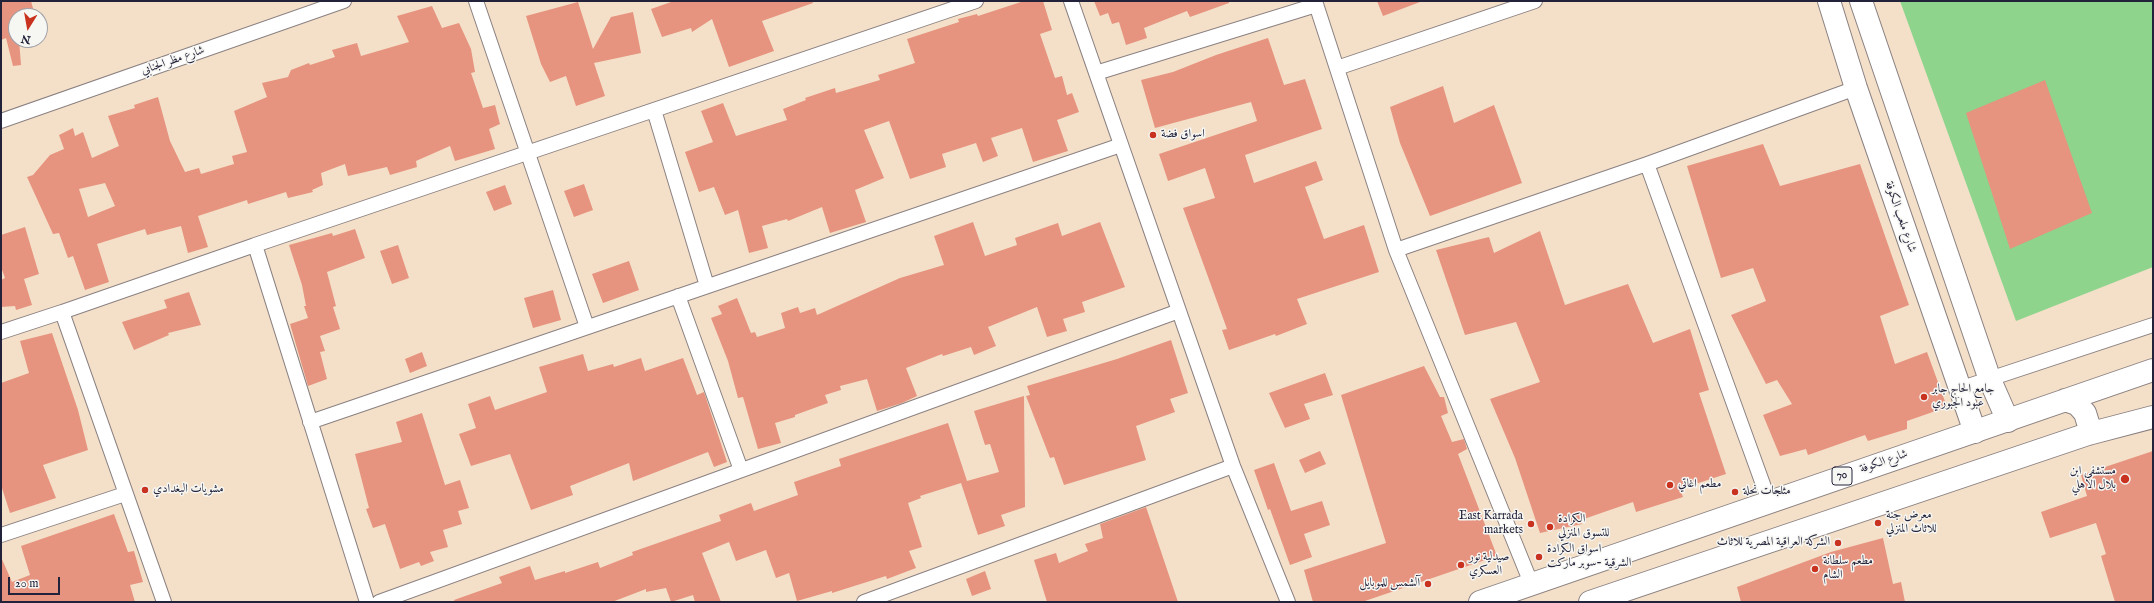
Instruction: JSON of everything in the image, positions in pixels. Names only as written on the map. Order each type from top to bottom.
[{"type":"main road","name":"شارع ملعب الكوفة","points":[[1829,1],[1856,88],[1975,432]]},
{"type":"main road","points":[[1861,1],[1990,380],[2008,421]]},
{"type":"main road","name":"شارع الكوفة","points":[[1480,602],[1531,583],[2008,421],[2153,370]]},
{"type":"main road","points":[[2065,400],[2077,404],[2085,413],[2089,426],[2088,434]]},
{"type":"main road","points":[[1590,602],[2088,434],[2153,417]]},
{"type":"street","points":[[476,1],[587,327]]},
{"type":"street","points":[[1,332],[976,1]]},
{"type":"street","points":[[1071,1],[1233,466],[1288,602]]},
{"type":"street","points":[[1337,68],[1535,1]]},
{"type":"street","name":"شارع مظر الجنابي","points":[[1,121],[337,2]]},
{"type":"street","points":[[1096,73],[1316,3],[1396,250],[1531,583]]},
{"type":"street","points":[[1396,250],[1647,164],[1856,88]]},
{"type":"street","points":[[654,110],[707,286]]},
{"type":"street","points":[[310,422],[1121,145]]},
{"type":"street","points":[[1647,164],[1769,501]]},
{"type":"street","points":[[255,245],[367,602]]},
{"type":"street","points":[[678,296],[741,470]]},
{"type":"street","points":[[379,602],[1179,311]]},
{"type":"street","points":[[62,312],[164,602]]},
{"type":"street","points":[[1959,389],[2153,325]]},
{"type":"street","points":[[864,602],[1233,466]]},
{"type":"street","points":[[1,535],[125,494]]},
{"type":"green space","points":[[1900,1],[2153,1],[2153,267],[2016,321]]},
{"type":"building","points":[[1,1],[31,1],[33,8],[8,8],[8,46],[6,38],[1,40]]},
{"type":"building","points":[[674,1],[812,1],[813,3],[762,21],[774,51],[729,67],[712,19],[692,32],[691,28],[662,37],[651,9]]},
{"type":"building","points":[[1024,1],[1043,1],[1052,30],[1040,34],[1055,78],[1062,76],[1067,95],[1072,93],[1079,112],[1057,120],[1068,151],[1033,162],[1022,128],[991,138],[998,156],[983,162],[976,143],[942,154],[946,167],[910,179],[889,121],[864,130],[884,178],[855,190],[866,222],[830,233],[822,207],[788,221],[787,219],[762,226],[768,248],[749,253],[738,210],[725,215],[714,187],[699,192],[685,152],[713,142],[701,111],[723,103],[736,136],[787,120],[783,109],[806,100],[805,98],[835,88],[836,93],[880,80],[878,75],[915,63],[907,39],[959,22],[958,19],[977,14],[978,16]]},
{"type":"building","points":[[1094,1],[1229,1],[1229,3],[1190,17],[1187,11],[1144,28],[1147,38],[1126,45],[1119,22],[1112,24],[1108,13],[1100,16]]},
{"type":"building","points":[[1377,1],[1420,1],[1420,2],[1383,16]]},
{"type":"building","points":[[578,2],[593,49],[611,17],[633,12],[641,53],[594,63],[605,96],[576,106],[566,76],[550,82],[541,64],[526,16]]},
{"type":"building","points":[[432,6],[442,28],[459,23],[471,49],[475,72],[471,73],[483,108],[495,105],[500,124],[489,129],[495,149],[455,161],[450,146],[416,161],[417,167],[390,175],[387,167],[348,176],[345,164],[321,173],[323,185],[312,190],[313,192],[288,198],[286,192],[248,204],[247,200],[198,216],[208,247],[188,253],[181,226],[147,235],[145,229],[97,244],[109,282],[85,290],[73,256],[68,258],[59,233],[53,234],[27,177],[33,175],[50,155],[64,149],[59,135],[73,128],[75,136],[83,132],[92,158],[119,146],[108,116],[135,108],[134,105],[158,97],[170,141],[185,172],[199,168],[201,174],[234,164],[232,156],[247,152],[234,111],[267,97],[262,83],[288,77],[291,70],[309,63],[310,65],[335,57],[332,50],[357,43],[361,56],[409,42],[397,16]],"holes":[[[105,183],[115,206],[88,217],[79,189]]]},
{"type":"building","points":[[1268,38],[1284,85],[1305,79],[1322,129],[1245,155],[1254,183],[1316,161],[1323,180],[1305,187],[1324,239],[1364,225],[1379,272],[1297,299],[1307,324],[1276,336],[1275,334],[1229,350],[1222,330],[1227,329],[1183,208],[1215,198],[1205,168],[1168,181],[1159,154],[1257,121],[1251,102],[1155,128],[1141,80],[1173,72],[1216,55]]},
{"type":"building","points":[[8,48],[20,48],[21,65],[13,66]]},
{"type":"building","points":[[2045,80],[2092,213],[2010,249],[1966,113]]},
{"type":"building","points":[[1443,86],[1454,123],[1494,105],[1522,183],[1430,216],[1400,143],[1390,107]]},
{"type":"building","points":[[1763,144],[1780,186],[1860,164],[1909,305],[1880,316],[1895,364],[1927,352],[1947,407],[1907,421],[1907,429],[1868,441],[1865,435],[1808,455],[1806,449],[1780,456],[1763,415],[1792,404],[1777,380],[1766,384],[1731,315],[1766,301],[1753,268],[1721,278],[1687,166]]},
{"type":"building","points":[[584,184],[593,210],[574,217],[564,191]]},
{"type":"building","points":[[505,185],[512,204],[494,211],[486,192]]},
{"type":"building","points":[[973,222],[985,256],[1017,245],[1015,238],[1058,223],[1062,236],[1100,222],[1125,287],[1082,302],[1085,312],[1063,319],[1067,331],[1047,337],[1037,307],[988,327],[996,346],[974,355],[971,347],[943,356],[942,354],[906,368],[917,396],[902,403],[877,411],[867,379],[840,386],[841,390],[825,395],[828,403],[795,415],[795,417],[775,423],[781,443],[758,449],[743,397],[738,398],[728,361],[711,318],[722,314],[718,306],[737,298],[751,333],[755,332],[757,337],[785,328],[781,313],[798,307],[800,313],[815,308],[817,315],[900,278],[944,265],[934,236]]},
{"type":"building","points":[[25,227],[39,274],[24,279],[32,305],[16,310],[15,306],[1,307],[1,280],[5,278],[1,267],[1,235]]},
{"type":"building","points":[[355,229],[365,258],[327,272],[336,306],[333,307],[340,329],[320,336],[325,351],[320,352],[327,379],[308,386],[290,324],[308,318],[304,306],[306,306],[302,285],[289,245],[332,233],[333,236]]},
{"type":"building","points":[[1540,231],[1565,305],[1628,284],[1653,343],[1690,329],[1709,390],[1699,393],[1726,474],[1680,489],[1683,497],[1636,512],[1633,502],[1581,520],[1582,524],[1540,533],[1515,458],[1490,399],[1540,382],[1516,322],[1465,335],[1436,250],[1489,237],[1494,253]]},
{"type":"building","points":[[398,245],[409,278],[392,284],[380,251]]},
{"type":"building","points":[[629,261],[639,290],[603,303],[592,274]]},
{"type":"building","points":[[553,290],[561,320],[533,328],[524,298]]},
{"type":"building","points":[[189,292],[201,325],[168,333],[169,335],[134,350],[122,322],[167,308],[164,300]]},
{"type":"building","points":[[52,333],[78,410],[88,450],[43,465],[56,498],[10,513],[1,485],[1,383],[29,373],[20,341]]},
{"type":"building","points":[[1171,340],[1188,393],[1170,399],[1175,412],[1136,426],[1146,460],[1064,485],[1054,457],[1050,458],[1026,396],[1030,395],[1027,386],[1117,359]]},
{"type":"building","points":[[422,352],[427,366],[410,373],[405,359]]},
{"type":"building","points":[[583,354],[588,371],[613,364],[614,367],[641,358],[645,371],[683,358],[697,395],[704,392],[727,462],[714,467],[708,452],[633,481],[629,463],[570,486],[573,495],[531,510],[510,454],[471,466],[459,434],[476,428],[468,404],[490,396],[495,410],[547,392],[539,367]]},
{"type":"building","points":[[1424,366],[1440,397],[1444,397],[1448,413],[1441,416],[1452,442],[1464,439],[1467,449],[1458,454],[1497,556],[1362,602],[1313,602],[1304,570],[1386,543],[1341,395]]},
{"type":"building","points":[[1325,373],[1333,395],[1304,404],[1310,419],[1285,428],[1269,393]]},
{"type":"building","points":[[1024,396],[1025,507],[1001,515],[1005,526],[978,535],[961,483],[920,496],[921,498],[908,503],[922,547],[909,551],[916,568],[887,579],[886,576],[832,593],[832,591],[797,601],[789,573],[776,578],[766,550],[736,561],[729,542],[702,553],[721,602],[695,602],[693,595],[671,602],[666,588],[646,592],[646,589],[612,602],[455,602],[454,600],[502,583],[499,577],[530,566],[535,580],[565,571],[565,573],[598,562],[600,568],[633,555],[632,552],[721,521],[719,515],[751,503],[754,511],[798,495],[794,482],[841,466],[839,459],[948,423],[967,481],[999,472],[990,444],[985,445],[974,411]]},
{"type":"building","points":[[422,413],[445,485],[460,480],[469,508],[458,511],[462,524],[443,530],[448,547],[430,552],[434,561],[421,566],[419,562],[400,569],[385,524],[373,528],[366,509],[369,508],[355,454],[402,442],[396,422]]},
{"type":"building","points":[[1320,451],[1326,464],[1305,473],[1299,460]]},
{"type":"building","points":[[2153,451],[2153,602],[2115,602],[2101,556],[2106,554],[2096,523],[2050,538],[2041,512],[2087,496],[2081,475]]},
{"type":"building","points":[[1274,463],[1291,511],[1322,501],[1330,525],[1304,534],[1312,557],[1290,565],[1254,470]]},
{"type":"building","points":[[1146,507],[1178,602],[1047,602],[1034,560],[1056,553],[1059,563],[1088,551],[1085,544],[1103,538],[1100,524]]},
{"type":"building","points":[[114,514],[128,552],[134,551],[143,582],[130,585],[135,602],[1,602],[1,557],[12,582],[30,575],[21,546]]},
{"type":"building","points":[[1883,538],[1893,584],[1901,582],[1905,602],[1741,602],[1737,587],[1831,552]]},
{"type":"building","points":[[985,571],[991,589],[972,596],[966,579]]},
{"type":"place","name":"اسواق فضة","points":[[1153,135]]},
{"type":"place","name":"جامع الحاج جابر عبود الجبوري","points":[[1924,397]]},
{"type":"place","name":"مستشفى ابن بلال الاهلي","points":[[2125,479]]},
{"type":"place","name":"مطعم اغاتي","points":[[1670,485]]},
{"type":"place","name":"مشويات البغدادي","points":[[145,490]]},
{"type":"place","name":"مثلجات نحلة","points":[[1735,492]]},
{"type":"place","name":"معرض جنة للاثاث المنزلي","points":[[1878,523]]},
{"type":"place","name":"East Karrada markets","points":[[1531,524]]},
{"type":"place","name":"الكرادة للتسوق المنزلي","points":[[1550,527]]},
{"type":"place","name":"الشركة العراقية المصرية للاثاث","points":[[1838,543]]},
{"type":"place","name":"اسواق الكرادة الشرقية -سوبر ماركت","points":[[1539,557]]},
{"type":"place","name":"صيدلية نور العسكري","points":[[1461,565]]},
{"type":"place","name":"مطعم سلطانة الشام","points":[[1815,569]]},
{"type":"place","name":"آلشمس للموبايل","points":[[1428,584]]}]
